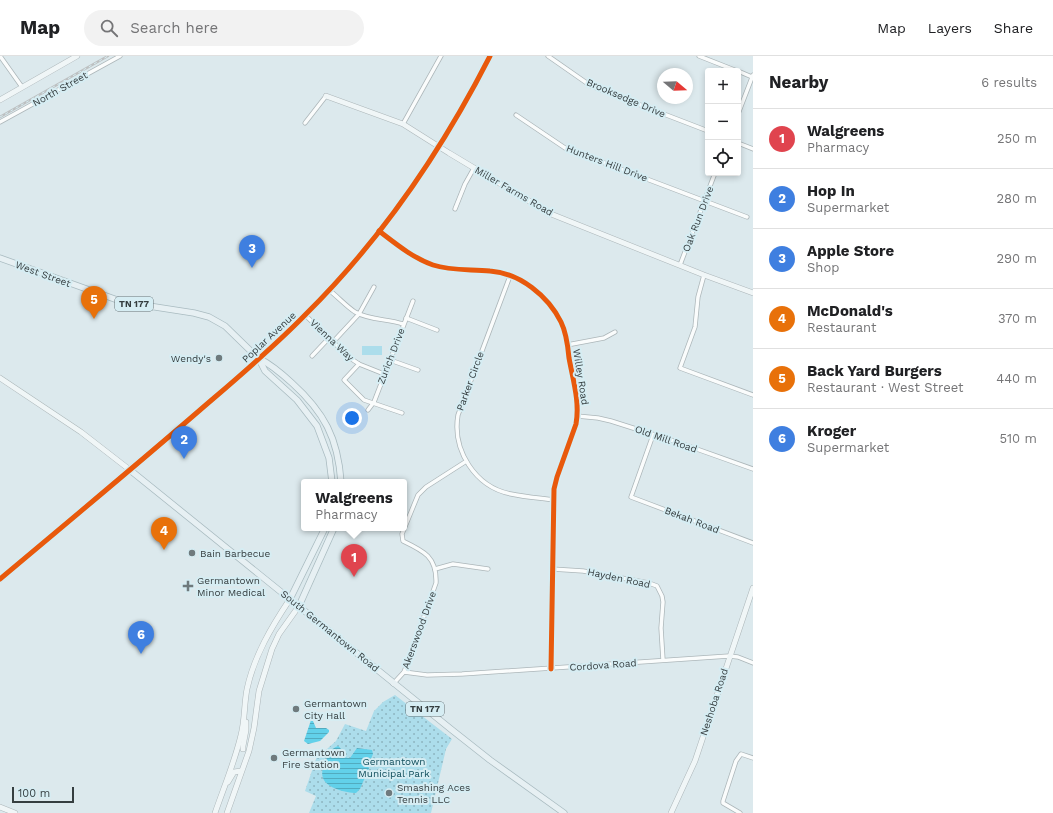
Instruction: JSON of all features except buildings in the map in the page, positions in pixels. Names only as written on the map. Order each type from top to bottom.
[{"type":"main road","name":"Poplar Avenue","points":[[0,578],[130,470],[259,359],[306,315],[379,231],[411,189],[440,146],[490,56]]},
{"type":"main road","name":"West Street","points":[[0,258],[122,302],[194,313],[209,317],[225,326],[259,359]]},
{"type":"main road","points":[[259,359],[265,371],[297,400],[317,426],[329,458],[332,479]]},
{"type":"main road","points":[[259,359],[272,364],[305,395],[320,413],[330,432],[338,458],[341,479]]},
{"type":"main road","name":"South Germantown Road","points":[[130,470],[290,598],[393,684],[490,760],[564,813]]},
{"type":"main road","points":[[290,598],[324,531]]},
{"type":"main road","points":[[299,606],[333,531]]},
{"type":"street","points":[[0,56],[22,87]]},
{"type":"street","points":[[0,100],[78,56]]},
{"type":"street","name":"North Street","points":[[0,122],[120,56]]},
{"type":"street","points":[[403,124],[441,56]]},
{"type":"street","name":"Brooksedge Drive","points":[[548,56],[591,86],[705,130]]},
{"type":"street","points":[[699,56],[730,68]]},
{"type":"street","points":[[741,72],[753,76],[741,106]]},
{"type":"street","points":[[305,123],[326,96]]},
{"type":"street","name":"Miller Farms Road","points":[[326,96],[403,124],[440,146],[448,153],[551,214],[753,293]]},
{"type":"street","name":"Hunters Hill Drive","points":[[516,115],[565,148],[747,217]]},
{"type":"street","points":[[741,144],[753,149]]},
{"type":"street","points":[[455,209],[465,184],[474,168]]},
{"type":"street","name":"Oak Run Drive","points":[[680,265],[714,176]]},
{"type":"street","name":"Willey Road","points":[[379,231],[416,258],[432,265],[446,268],[492,271],[510,276],[530,286],[545,299],[562,323],[577,403],[577,416],[573,434],[557,477],[554,500],[551,669]]},
{"type":"street","points":[[704,275],[698,297],[695,327],[680,368],[753,395]]},
{"type":"street","name":"Parker Circle","points":[[510,276],[458,415],[457,425],[459,444],[465,462],[484,482],[498,490],[510,494],[554,500]]},
{"type":"street","points":[[333,342],[359,314],[374,287]]},
{"type":"street","points":[[329,290],[359,314],[403,324]]},
{"type":"street","name":"Zurich Drive","points":[[368,410],[374,402],[412,301]]},
{"type":"street","name":"Vienna Way","points":[[306,315],[344,353],[359,364],[384,374]]},
{"type":"street","points":[[406,318],[437,330]]},
{"type":"street","points":[[567,345],[604,338],[615,332]]},
{"type":"street","points":[[312,356],[329,338]]},
{"type":"street","points":[[390,360],[418,370]]},
{"type":"street","name":"Vienna Way","points":[[359,364],[344,380],[364,400],[402,412]]},
{"type":"street","name":"South Germantown Road","points":[[0,378],[81,432],[130,470]]},
{"type":"street","name":"Old Mill Road","points":[[577,416],[611,421],[677,442],[753,469]]},
{"type":"street","name":"Bekah Road","points":[[653,435],[631,497],[753,543]]},
{"type":"street","points":[[407,522],[418,495],[426,487],[465,462]]},
{"type":"street","points":[[403,531],[403,541],[424,552],[431,560],[435,569],[453,564],[488,568]]},
{"type":"street","name":"Akerswood Drive","points":[[393,684],[404,672],[433,593],[436,583],[435,569]]},
{"type":"street","name":"Hayden Road","points":[[552,569],[583,570],[649,583],[657,586],[663,602],[661,628],[663,660]]},
{"type":"street","name":"Neshoba Road","points":[[671,813],[695,761],[753,590]]},
{"type":"street","points":[[290,598],[272,625],[260,652],[247,689],[245,711],[243,749],[241,771],[227,813],[216,811],[222,794],[243,749],[254,728],[259,692],[267,662],[279,634],[299,606]]},
{"type":"street","name":"Cordova Road","points":[[404,672],[427,676],[730,656],[738,657],[753,663]]},
{"type":"street","points":[[740,813],[723,803],[723,801],[736,761],[741,754],[753,758]]},
{"type":"street","points":[[222,794],[234,772],[241,771]]},
{"type":"street","points":[[0,807],[15,813]]},
{"type":"green space","points":[[362,346],[382,346],[382,355],[362,355]]},
{"type":"green space","name":"Germantown Municipal Park","points":[[395,695],[452,739],[446,749],[431,813],[309,813],[316,796],[305,791],[318,753],[327,749],[336,741],[345,724],[366,731],[374,711],[383,702]]},
{"type":"water","points":[[311,720],[316,728],[326,728],[329,732],[320,741],[308,744],[304,741]]},
{"type":"water","points":[[338,746],[347,758],[350,758],[357,748],[372,750],[373,754],[368,766],[369,768],[360,789],[356,793],[342,791],[332,787],[325,782],[323,778],[322,770],[328,755]]},
{"type":"railway","points":[[0,117],[108,56]]},
{"type":"cycle path","points":[[0,579],[254,364],[333,286],[359,256],[408,193],[452,126],[490,56]]},
{"type":"cycle path","points":[[379,231],[412,255],[433,265],[454,269],[490,271],[512,276],[522,281],[549,303],[563,326],[576,391],[577,416],[576,424],[554,489],[551,669]]},
{"type":"place","name":"Apple Store","points":[[252,268]]},
{"type":"place","name":"Back Yard Burgers","points":[[94,319]]},
{"type":"place","name":"Wendy's","points":[[219,358]]},
{"type":"place","name":"Hop In","points":[[184,459]]},
{"type":"place","name":"McDonald's","points":[[164,550]]},
{"type":"place","name":"Bain Barbecue","points":[[192,553]]},
{"type":"place","name":"Walgreens","points":[[354,577]]},
{"type":"place","name":"Germantown Minor Medical","points":[[188,586]]},
{"type":"place","name":"Kroger","points":[[141,654]]},
{"type":"place","name":"Germantown City Hall","points":[[296,709]]},
{"type":"place","name":"Germantown Fire Station","points":[[274,758]]},
{"type":"place","name":"Smashing Aces Tennis LLC","points":[[389,793]]}]
